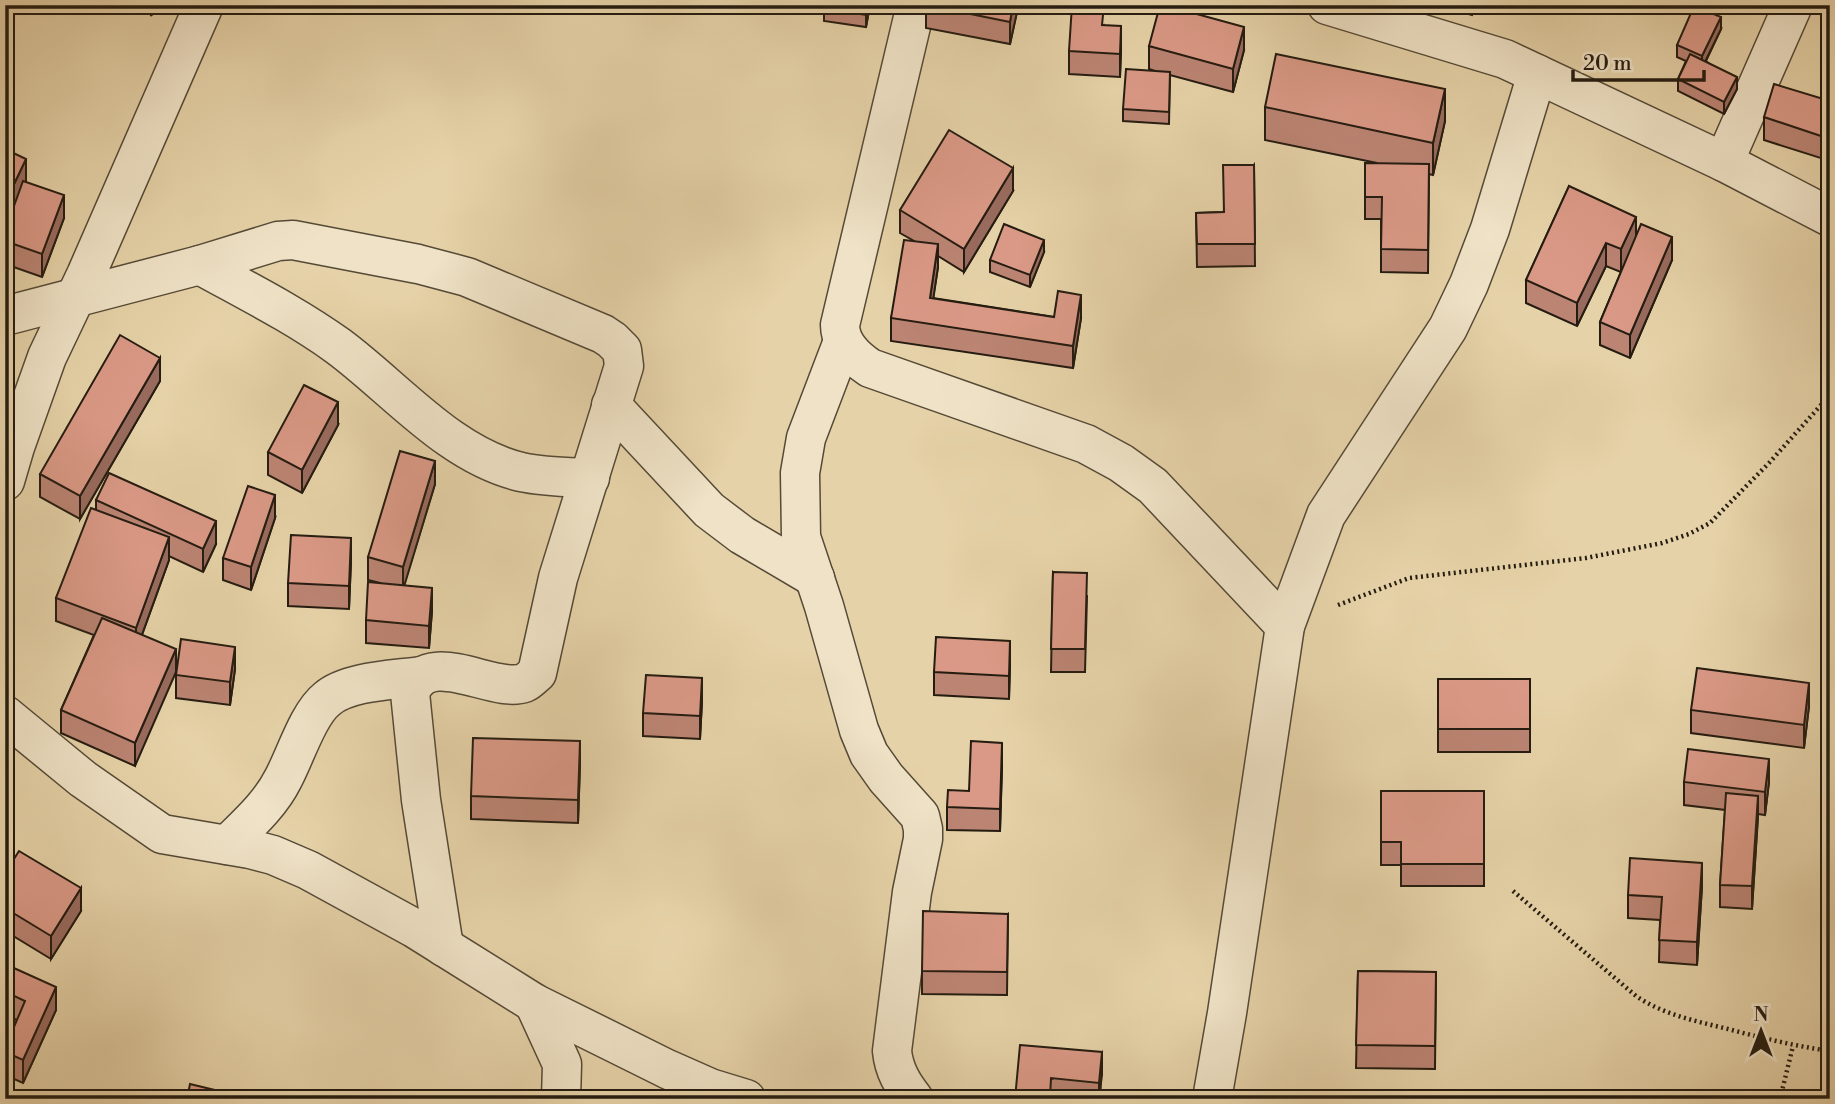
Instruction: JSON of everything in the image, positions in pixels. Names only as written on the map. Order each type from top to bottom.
[{"type":"street","points":[[5,481],[47,357],[204,5]]},
{"type":"street","points":[[916,5],[840,325],[843,341],[857,360],[870,368],[1086,444],[1121,463],[1153,486],[1285,626]]},
{"type":"street","points":[[1327,5],[1505,59],[1826,211]]},
{"type":"street","points":[[1724,162],[1793,5]]},
{"type":"street","points":[[1212,1099],[1234,973],[1285,626],[1326,515],[1448,328],[1469,284],[1490,229],[1537,74]]},
{"type":"street","points":[[5,316],[200,265],[254,248],[306,240],[467,277],[612,340],[622,350],[625,362],[558,578],[537,673],[525,682],[512,684],[435,672],[346,689],[326,699],[310,723],[283,781],[267,805],[227,845]]},
{"type":"street","points":[[200,265],[291,315],[339,347],[398,397],[480,457],[519,471],[547,476],[590,478]]},
{"type":"street","points":[[843,341],[806,438],[801,463],[801,537],[859,730],[869,754],[920,816],[923,829],[912,892],[892,1051],[898,1074],[914,1099]]},
{"type":"street","points":[[611,405],[709,510],[742,535],[815,578]]},
{"type":"street","points":[[421,676],[410,693],[421,800],[444,947]]},
{"type":"street","points":[[5,715],[83,779],[154,829],[170,836],[273,855],[308,870],[444,947],[534,1003],[667,1069],[710,1088],[746,1099]]},
{"type":"street","points":[[534,1003],[562,1064],[561,1099]]},
{"type":"path","points":[[1285,626],[1409,578],[1586,558],[1662,543],[1689,534],[1710,523],[1830,395]]},
{"type":"path","points":[[1513,891],[1652,1007],[1793,1046],[1830,1051]]},
{"type":"path","points":[[1780,1099],[1793,1046]]},
{"type":"building","points":[[824,5],[868,5],[866,15],[824,9]]},
{"type":"building","points":[[926,5],[1013,5],[1010,22]]},
{"type":"building","points":[[1072,5],[1104,5],[1102,25],[1121,26],[1120,54],[1069,51]]},
{"type":"building","points":[[1160,5],[1244,27],[1233,69],[1149,46]]},
{"type":"building","points":[[1694,6],[1721,17],[1702,56],[1677,45]]},
{"type":"building","points":[[1276,54],[1445,89],[1433,143],[1265,107]]},
{"type":"building","points":[[1690,54],[1737,77],[1724,102],[1678,79]]},
{"type":"building","points":[[1126,69],[1170,72],[1169,112],[1123,109]]},
{"type":"building","points":[[1774,84],[1830,101],[1830,139],[1764,117]]},
{"type":"building","points":[[949,130],[1013,168],[964,249],[900,210]]},
{"type":"building","points":[[5,149],[26,159],[5,203]]},
{"type":"building","points":[[1365,163],[1429,164],[1428,250],[1381,249],[1382,197],[1365,197]]},
{"type":"building","points":[[1223,165],[1254,165],[1255,244],[1197,244],[1196,213],[1224,212]]},
{"type":"building","points":[[23,181],[64,195],[42,254],[5,241],[5,231]]},
{"type":"building","points":[[1569,186],[1636,217],[1621,249],[1606,243],[1577,303],[1526,280]]},
{"type":"building","points":[[1004,224],[1044,240],[1030,275],[990,260]]},
{"type":"building","points":[[1641,224],[1672,237],[1630,335],[1600,322]]},
{"type":"building","points":[[904,240],[938,244],[930,298],[1054,317],[1058,291],[1081,295],[1073,346],[891,318]]},
{"type":"building","points":[[120,335],[160,358],[80,496],[40,474]]},
{"type":"building","points":[[304,385],[338,402],[302,470],[268,452]]},
{"type":"building","points":[[400,451],[435,461],[403,567],[368,557]]},
{"type":"building","points":[[109,473],[216,521],[203,549],[96,500]]},
{"type":"building","points":[[248,486],[275,495],[251,567],[223,558]]},
{"type":"building","points":[[91,508],[169,537],[136,628],[56,598]]},
{"type":"building","points":[[291,535],[351,538],[349,586],[288,583]]},
{"type":"building","points":[[1053,572],[1087,573],[1085,649],[1051,649]]},
{"type":"building","points":[[368,582],[432,588],[429,626],[366,620]]},
{"type":"building","points":[[102,618],[176,649],[135,743],[61,710]]},
{"type":"building","points":[[936,637],[1010,641],[1009,676],[934,672]]},
{"type":"building","points":[[181,639],[235,647],[230,682],[176,675]]},
{"type":"building","points":[[1697,668],[1809,683],[1804,725],[1691,710]]},
{"type":"building","points":[[646,675],[702,678],[700,716],[643,713]]},
{"type":"building","points":[[1438,679],[1530,679],[1530,729],[1438,729]]},
{"type":"building","points":[[473,738],[580,741],[578,800],[471,796]]},
{"type":"building","points":[[971,741],[1002,743],[1000,809],[947,807],[948,790],[969,791]]},
{"type":"building","points":[[1688,749],[1769,759],[1765,792],[1684,782]]},
{"type":"building","points":[[1381,791],[1484,791],[1484,864],[1401,864],[1401,842],[1381,842]]},
{"type":"building","points":[[1726,793],[1758,796],[1752,886],[1720,885]]},
{"type":"building","points":[[19,851],[81,888],[51,936],[5,908],[5,873]]},
{"type":"building","points":[[1630,858],[1702,863],[1697,942],[1659,940],[1662,897],[1628,895]]},
{"type":"building","points":[[923,911],[1008,914],[1007,972],[922,971]]},
{"type":"building","points":[[5,964],[56,987],[23,1060],[5,1052],[5,1023],[14,1027],[25,1001],[8,993],[5,998]]},
{"type":"building","points":[[1358,971],[1436,972],[1435,1046],[1356,1045]]},
{"type":"building","points":[[1020,1045],[1102,1052],[1099,1083],[1051,1078],[1050,1099],[1015,1099]]},
{"type":"building","points":[[190,1084],[252,1099],[187,1099]]}]
